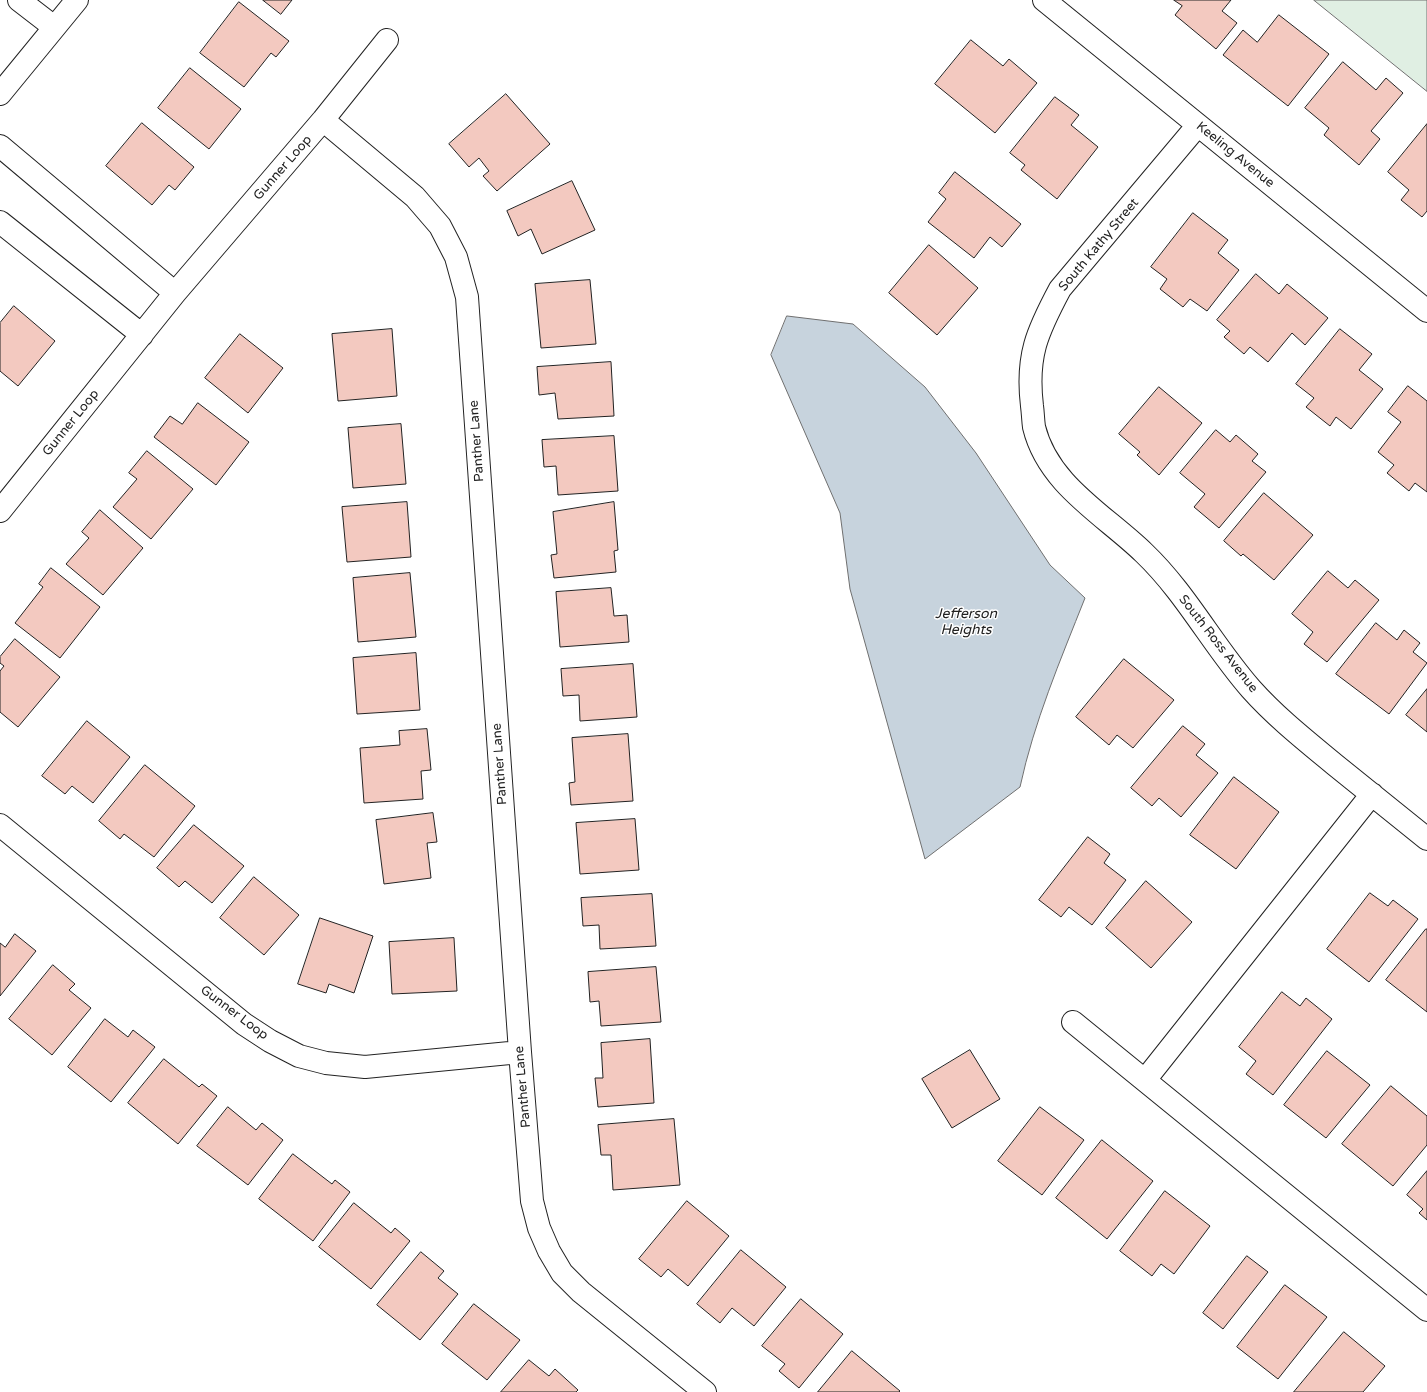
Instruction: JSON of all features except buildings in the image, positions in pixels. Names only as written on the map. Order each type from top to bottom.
[{"type":"street","points":[[20,0],[54,27]]},
{"type":"street","points":[[0,94],[77,0]]},
{"type":"street","name":"Keeling Avenue","points":[[1044,0],[1427,311]]},
{"type":"street","name":"Gunner Loop","points":[[0,511],[175,293],[323,120],[387,40]]},
{"type":"street","name":"Panther Lane","points":[[323,120],[415,197],[440,226],[456,257],[467,297],[520,1052],[532,1201],[539,1228],[549,1251],[562,1273],[581,1292],[705,1392]]},
{"type":"street","name":"South Kathy Street","points":[[1034,427],[1030,386],[1032,355],[1044,320],[1060,289],[1198,125]]},
{"type":"street","points":[[0,146],[175,293]]},
{"type":"street","points":[[0,222],[142,335]]},
{"type":"street","name":"South Ross Avenue","points":[[1034,427],[1045,455],[1063,479],[1084,503],[1144,552],[1169,579],[1250,689],[1286,725],[1427,839]]},
{"type":"street","points":[[1144,1080],[1372,794]]},
{"type":"street","name":"Gunner Loop","points":[[0,825],[244,1024],[270,1041],[299,1056],[326,1063],[365,1067],[520,1052]]},
{"type":"street","points":[[1073,1022],[1427,1310]]},
{"type":"green space","points":[[1314,0],[1427,0],[1427,91]]},
{"type":"water","name":"Jefferson Heights","points":[[787,316],[853,324],[925,387],[976,453],[1050,565],[1085,598],[1040,715],[1020,787],[925,859],[850,589],[840,513],[771,355]]}]
